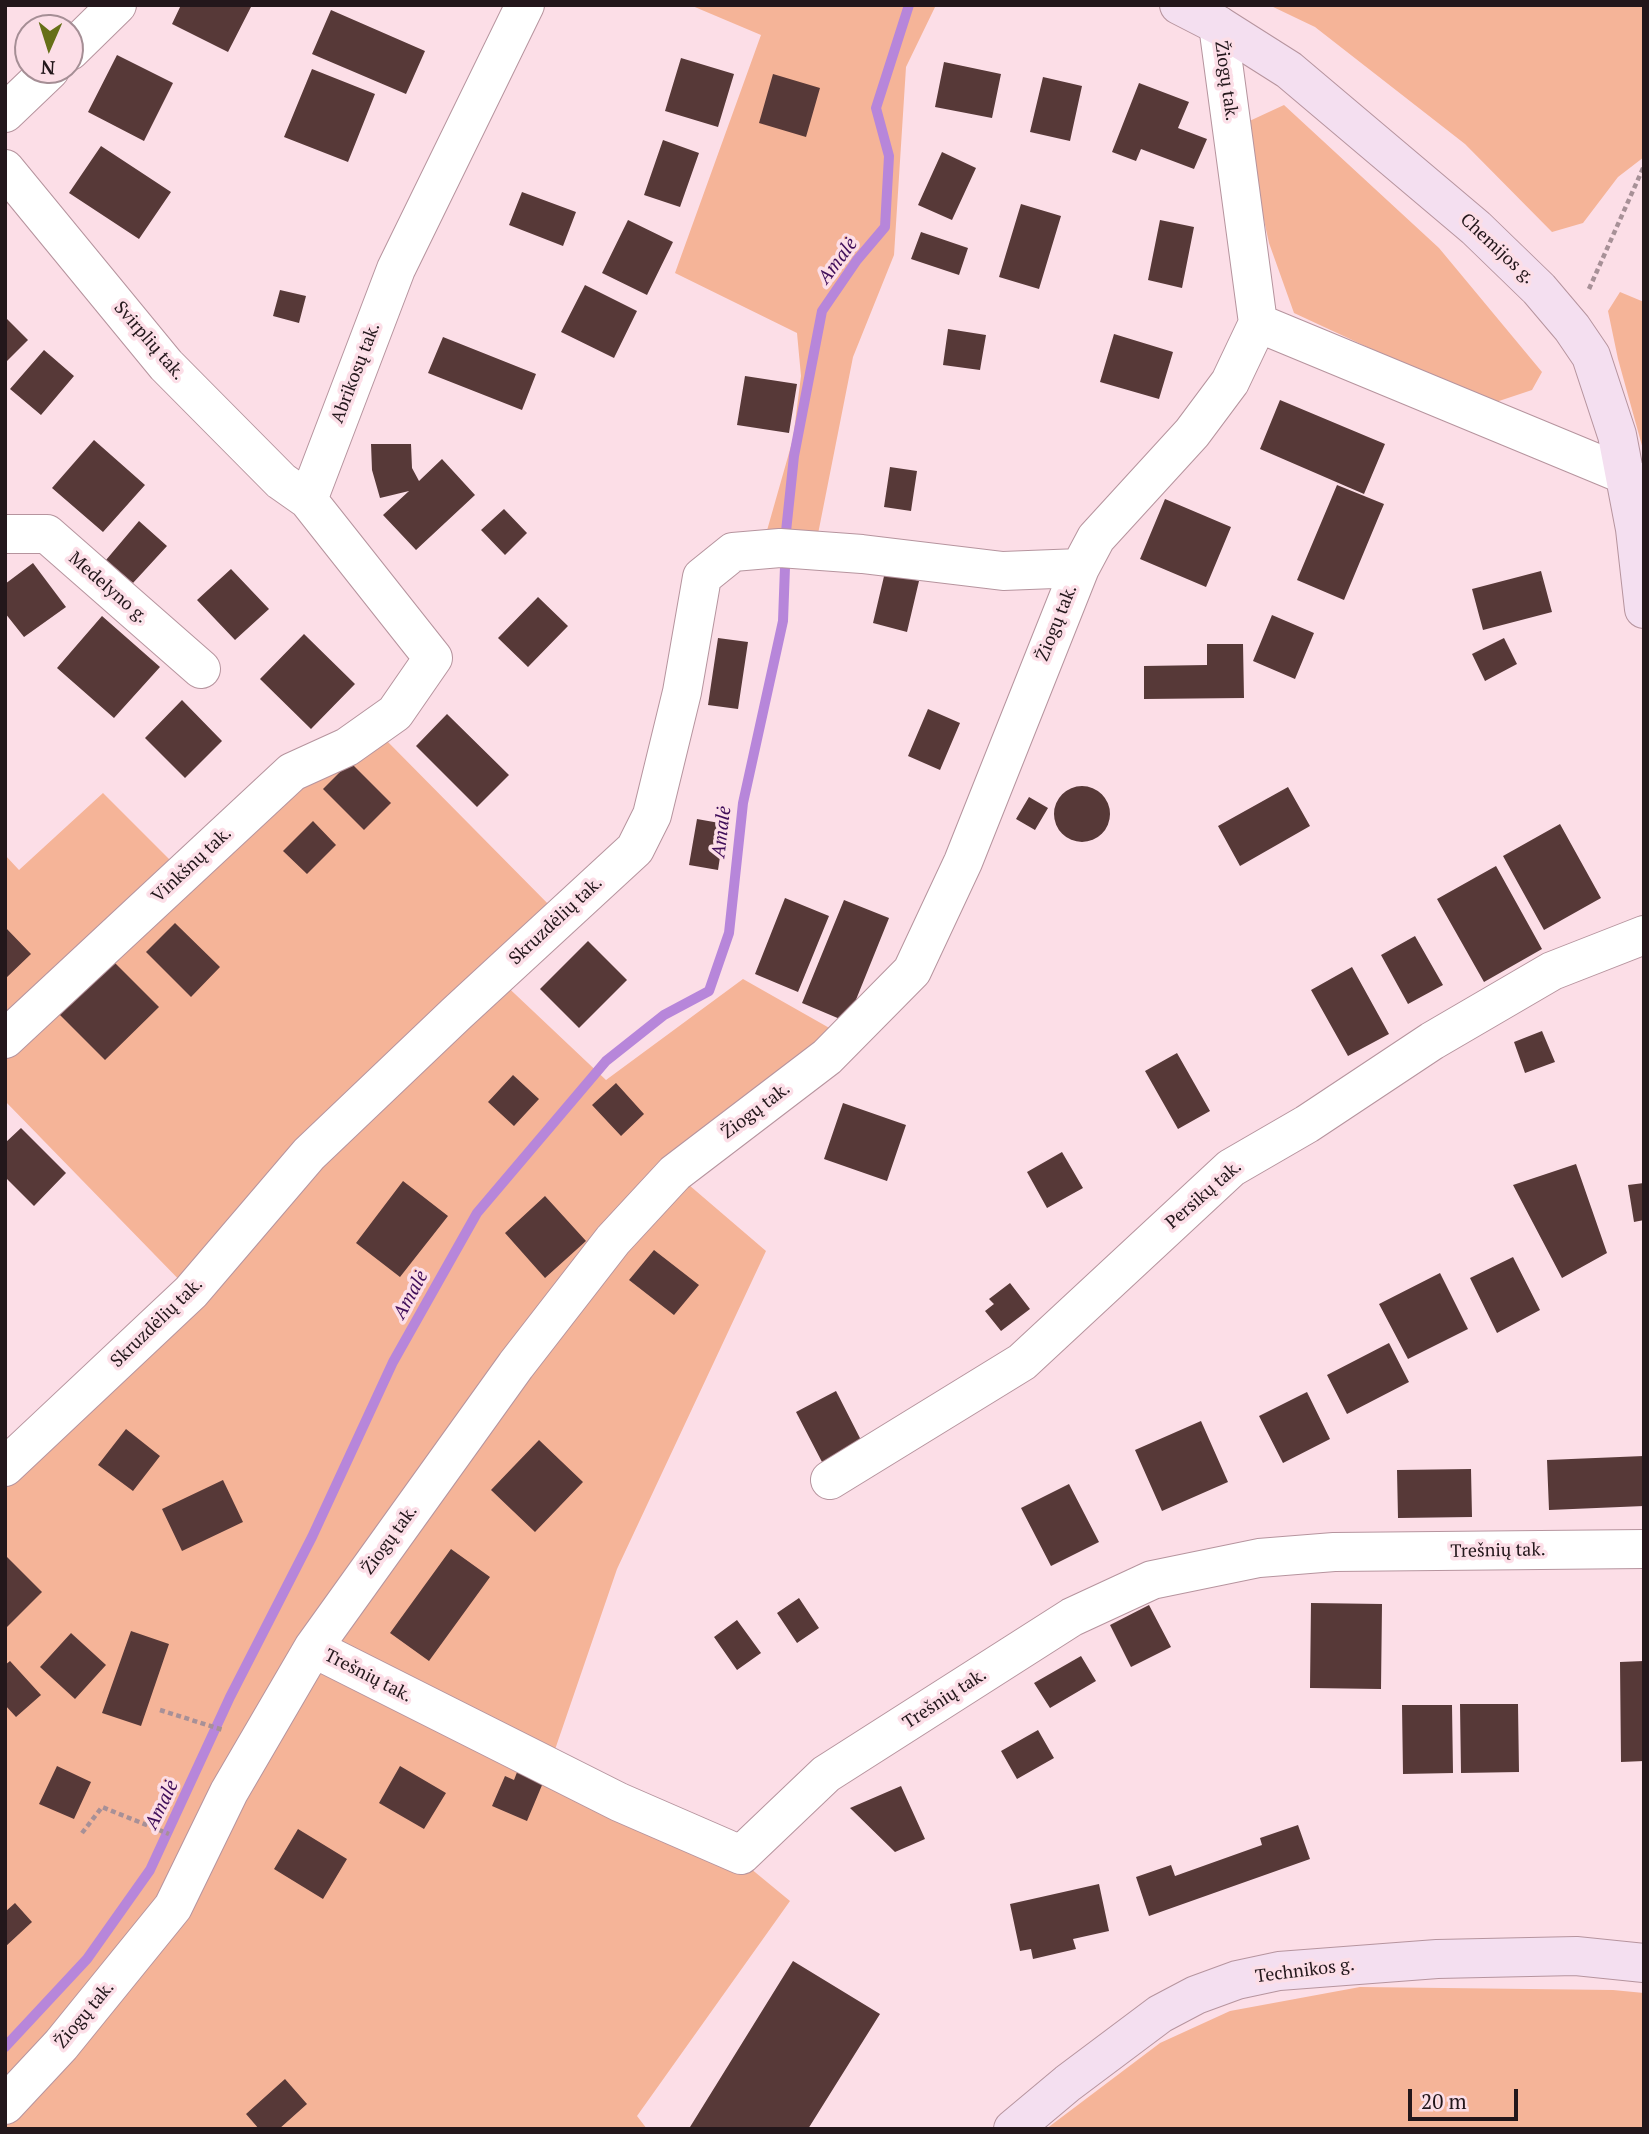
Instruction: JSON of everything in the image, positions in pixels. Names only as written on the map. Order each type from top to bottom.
[{"type":"main road","name":"Chemijos g.","points":[[1179,5],[1218,24],[1289,70],[1476,228],[1539,289],[1572,328],[1591,356],[1634,481],[1635,529],[1644,609]]},
{"type":"main road","name":"Technikos g.","points":[[1013,2129],[1068,2083],[1160,2014],[1196,1995],[1237,1980],[1279,1971],[1437,1959],[1576,1956],[1644,1963]]},
{"type":"street","points":[[84,37],[117,5]]},
{"type":"street","name":"Abrikosų tak.","points":[[308,500],[396,269],[525,5]]},
{"type":"street","name":"Žiogų tak.","points":[[5,2105],[61,2045],[173,1907],[229,1792],[313,1648],[516,1364],[613,1240],[675,1173],[827,1057],[912,971],[963,862],[1080,568],[1096,538],[1184,442],[1230,382],[1258,323],[1218,24]]},
{"type":"street","points":[[5,113],[35,84]]},
{"type":"street","name":"Svirplių tak.","points":[[5,169],[166,365],[281,481],[308,500]]},
{"type":"street","points":[[1258,323],[1634,481]]},
{"type":"street","name":"Vinkšnų tak.","points":[[5,1039],[292,772],[347,747],[395,713],[433,658],[308,500]]},
{"type":"street","name":"Medelyno g.","points":[[5,534],[47,534],[201,669]]},
{"type":"street","name":"Skruzdėlių tak.","points":[[5,1467],[191,1292],[309,1154],[635,849],[652,815],[682,692],[702,577],[733,552],[780,548],[862,554],[1003,571],[1080,568]]},
{"type":"street","name":"Persikų tak.","points":[[830,1480],[1021,1362],[1231,1168],[1307,1124],[1432,1041],[1552,971],[1644,934]]},
{"type":"street","name":"Trešnių tak.","points":[[313,1648],[619,1802],[741,1855],[826,1774],[1072,1617],[1152,1580],[1259,1558],[1334,1552],[1644,1549]]},
{"type":"path","points":[[1572,328],[1644,166]]},
{"type":"path","points":[[160,1710],[228,1732]]},
{"type":"path","points":[[82,1833],[102,1807],[149,1826]]},
{"type":"shaded area","points":[[690,5],[936,5],[906,67],[894,255],[853,357],[817,539],[764,541],[793,439],[801,376],[797,333],[675,273],[761,35]]},
{"type":"shaded area","points":[[1269,5],[1644,5],[1644,157],[1618,177],[1583,223],[1552,232],[1465,144],[1315,27]]},
{"type":"shaded area","points":[[1284,105],[1439,248],[1542,372],[1532,390],[1490,404],[1294,313],[1269,243],[1243,124]]},
{"type":"shaded area","points":[[1620,292],[1644,302],[1644,453],[1618,359],[1608,311]]},
{"type":"shaded area","points":[[384,738],[561,917],[497,977],[606,1080],[743,979],[847,1038],[675,1173],[766,1251],[617,1569],[549,1767],[750,1868],[790,1901],[637,2116],[647,2129],[5,2129],[5,1467],[191,1292],[5,1101],[5,855],[19,870],[103,793],[183,873],[292,772]]},
{"type":"shaded area","points":[[1360,1987],[1613,1990],[1644,1993],[1644,2129],[1046,2129],[1160,2043],[1230,2011]]},
{"type":"building","points":[[181,5],[252,5],[228,52],[172,24]]},
{"type":"building","points":[[331,10],[425,51],[406,94],[312,54]]},
{"type":"building","points":[[117,55],[173,83],[144,141],[88,112]]},
{"type":"building","points":[[681,58],[734,74],[718,127],[665,111]]},
{"type":"building","points":[[944,62],[1001,74],[992,118],[935,107]]},
{"type":"building","points":[[312,69],[375,94],[348,162],[284,137]]},
{"type":"building","points":[[773,74],[820,88],[806,137],[759,123]]},
{"type":"building","points":[[1043,77],[1082,86],[1070,141],[1030,132]]},
{"type":"building","points":[[1139,83],[1189,102],[1178,128],[1207,139],[1194,169],[1141,149],[1136,161],[1112,152]]},
{"type":"building","points":[[663,140],[699,153],[680,207],[644,195]]},
{"type":"building","points":[[101,146],[171,192],[139,239],[69,193]]},
{"type":"building","points":[[942,152],[976,168],[952,220],[918,205]]},
{"type":"building","points":[[522,192],[576,212],[563,246],[509,225]]},
{"type":"building","points":[[1021,204],[1061,216],[1039,289],[999,277]]},
{"type":"building","points":[[628,220],[673,242],[647,295],[602,273]]},
{"type":"building","points":[[1160,220],[1194,227],[1182,288],[1148,280]]},
{"type":"building","points":[[921,232],[968,248],[959,275],[911,259]]},
{"type":"building","points":[[585,285],[637,311],[614,358],[561,332]]},
{"type":"building","points":[[280,290],[306,296],[299,323],[273,316]]},
{"type":"building","points":[[5,317],[28,340],[5,363]]},
{"type":"building","points":[[948,329],[986,335],[980,370],[943,365]]},
{"type":"building","points":[[1114,334],[1173,352],[1159,399],[1100,382]]},
{"type":"building","points":[[443,337],[536,374],[522,410],[428,373]]},
{"type":"building","points":[[44,350],[74,376],[41,415],[10,389]]},
{"type":"building","points":[[745,376],[797,384],[789,433],[737,425]]},
{"type":"building","points":[[1280,400],[1385,444],[1364,494],[1260,449]]},
{"type":"building","points":[[94,440],[145,485],[103,532],[52,488]]},
{"type":"building","points":[[371,444],[411,444],[412,468],[419,481],[442,459],[475,495],[416,550],[383,515],[409,491],[380,498],[372,470]]},
{"type":"building","points":[[890,467],[917,471],[911,511],[884,507]]},
{"type":"building","points":[[1337,485],[1384,504],[1344,600],[1297,580]]},
{"type":"building","points":[[1165,499],[1231,527],[1206,587],[1140,559]]},
{"type":"building","points":[[504,509],[527,533],[505,555],[481,530]]},
{"type":"building","points":[[139,521],[167,546],[133,583],[106,560]]},
{"type":"building","points":[[33,563],[66,607],[24,637],[5,613],[5,584]]},
{"type":"building","points":[[231,569],[269,609],[235,640],[197,600]]},
{"type":"building","points":[[1541,571],[1552,612],[1483,630],[1472,589]]},
{"type":"building","points":[[885,572],[919,581],[907,632],[873,623]]},
{"type":"building","points":[[538,597],[568,626],[528,667],[498,638]]},
{"type":"building","points":[[1272,615],[1314,633],[1295,679],[1253,661]]},
{"type":"building","points":[[102,616],[160,667],[114,718],[57,668]]},
{"type":"building","points":[[304,634],[355,684],[311,729],[260,679]]},
{"type":"building","points":[[718,638],[748,642],[738,709],[708,705]]},
{"type":"building","points":[[1504,638],[1517,664],[1485,681],[1472,654]]},
{"type":"building","points":[[1207,644],[1243,644],[1244,698],[1144,699],[1144,666],[1207,665]]},
{"type":"building","points":[[182,700],[222,741],[185,778],[145,738]]},
{"type":"building","points":[[928,709],[960,723],[940,770],[908,756]]},
{"type":"building","points":[[447,714],[509,775],[477,807],[416,746]]},
{"type":"building","points":[[350,762],[391,803],[364,830],[323,789]]},
{"type":"building","points":[[1077,786],[1087,786],[1102,794],[1108,803],[1108,825],[1102,834],[1087,842],[1077,842],[1059,830],[1054,819],[1054,809],[1066,791]]},
{"type":"building","points":[[1288,787],[1310,826],[1240,866],[1218,826]]},
{"type":"building","points":[[1029,797],[1048,808],[1035,830],[1016,819]]},
{"type":"building","points":[[697,819],[725,824],[718,870],[689,865]]},
{"type":"building","points":[[313,821],[336,845],[307,874],[283,851]]},
{"type":"building","points":[[1560,824],[1601,898],[1544,930],[1503,856]]},
{"type":"building","points":[[1496,866],[1542,949],[1484,982],[1437,899]]},
{"type":"building","points":[[785,898],[829,916],[798,992],[755,974]]},
{"type":"building","points":[[844,900],[889,918],[847,1022],[802,1003]]},
{"type":"building","points":[[175,923],[220,967],[191,997],[146,952]]},
{"type":"building","points":[[5,927],[31,954],[5,979]]},
{"type":"building","points":[[1415,936],[1443,985],[1408,1004],[1381,955]]},
{"type":"building","points":[[588,941],[627,980],[579,1028],[540,989]]},
{"type":"building","points":[[107,955],[159,1007],[105,1060],[53,1008]]},
{"type":"building","points":[[1352,967],[1389,1034],[1348,1056],[1311,990]]},
{"type":"building","points":[[1542,1031],[1555,1062],[1525,1073],[1514,1042]]},
{"type":"building","points":[[1177,1053],[1210,1111],[1178,1129],[1145,1071]]},
{"type":"building","points":[[513,1075],[539,1099],[514,1126],[488,1102]]},
{"type":"building","points":[[616,1083],[644,1114],[621,1136],[592,1105]]},
{"type":"building","points":[[843,1103],[906,1125],[887,1181],[824,1159]]},
{"type":"building","points":[[21,1128],[66,1173],[34,1206],[5,1177],[5,1143]]},
{"type":"building","points":[[1062,1152],[1083,1188],[1047,1208],[1027,1172]]},
{"type":"building","points":[[1576,1164],[1607,1253],[1562,1278],[1513,1185]]},
{"type":"building","points":[[403,1181],[448,1216],[400,1277],[356,1243]]},
{"type":"building","points":[[1644,1183],[1644,1220],[1634,1222],[1628,1185]]},
{"type":"building","points":[[545,1196],[586,1241],[545,1278],[505,1233]]},
{"type":"building","points":[[654,1250],[699,1285],[674,1315],[629,1280]]},
{"type":"building","points":[[1513,1257],[1540,1310],[1497,1333],[1470,1278]]},
{"type":"building","points":[[1440,1273],[1468,1329],[1408,1359],[1379,1304]]},
{"type":"building","points":[[1010,1283],[1030,1309],[1001,1331],[985,1311],[994,1304],[989,1299]]},
{"type":"building","points":[[1389,1343],[1409,1382],[1347,1414],[1327,1375]]},
{"type":"building","points":[[836,1391],[862,1442],[822,1462],[796,1412]]},
{"type":"building","points":[[1307,1392],[1330,1439],[1283,1463],[1259,1416]]},
{"type":"building","points":[[1201,1421],[1228,1482],[1162,1511],[1135,1450]]},
{"type":"building","points":[[126,1429],[160,1456],[133,1491],[98,1465]]},
{"type":"building","points":[[539,1440],[583,1482],[535,1532],[491,1490]]},
{"type":"building","points":[[1644,1456],[1644,1506],[1549,1510],[1547,1460]]},
{"type":"building","points":[[1471,1469],[1472,1517],[1398,1518],[1397,1470]]},
{"type":"building","points":[[223,1480],[243,1522],[182,1551],[162,1509]]},
{"type":"building","points":[[1069,1484],[1099,1542],[1051,1566],[1021,1508]]},
{"type":"building","points":[[451,1549],[490,1577],[429,1661],[390,1633]]},
{"type":"building","points":[[5,1555],[42,1592],[5,1629]]},
{"type":"building","points":[[799,1598],[819,1628],[797,1643],[777,1613]]},
{"type":"building","points":[[1311,1603],[1382,1604],[1381,1689],[1310,1688]]},
{"type":"building","points":[[1149,1605],[1171,1647],[1131,1667],[1110,1625]]},
{"type":"building","points":[[737,1620],[761,1653],[737,1670],[714,1637]]},
{"type":"building","points":[[131,1631],[169,1644],[141,1726],[102,1713]]},
{"type":"building","points":[[71,1633],[106,1665],[75,1699],[40,1667]]},
{"type":"building","points":[[1081,1656],[1096,1681],[1050,1708],[1034,1683]]},
{"type":"building","points":[[10,1661],[41,1695],[16,1717],[5,1705],[5,1665]]},
{"type":"building","points":[[1644,1661],[1644,1761],[1621,1762],[1620,1662]]},
{"type":"building","points":[[1460,1704],[1518,1704],[1519,1772],[1461,1773]]},
{"type":"building","points":[[1402,1705],[1452,1705],[1453,1773],[1403,1774]]},
{"type":"building","points":[[1038,1730],[1054,1758],[1017,1779],[1001,1751]]},
{"type":"building","points":[[57,1766],[91,1782],[74,1819],[39,1804]]},
{"type":"building","points":[[400,1766],[446,1793],[424,1829],[379,1803]]},
{"type":"building","points":[[519,1767],[545,1778],[527,1821],[492,1806],[505,1776],[514,1780]]},
{"type":"building","points":[[901,1786],[925,1839],[895,1852],[850,1808]]},
{"type":"building","points":[[1298,1825],[1310,1859],[1149,1916],[1136,1877],[1171,1865],[1175,1876],[1262,1845],[1260,1838]]},
{"type":"building","points":[[298,1829],[347,1859],[323,1899],[274,1869]]},
{"type":"building","points":[[1099,1884],[1109,1931],[1073,1939],[1076,1949],[1033,1959],[1031,1949],[1020,1951],[1010,1904]]},
{"type":"building","points":[[15,1903],[32,1922],[5,1947],[5,1912]]},
{"type":"building","points":[[793,1961],[880,2014],[808,2129],[693,2129],[690,2127]]},
{"type":"building","points":[[285,2079],[307,2104],[279,2129],[259,2129],[246,2114]]},
{"type":"waterway","name":"Amalė","points":[[785,541],[794,456],[822,311],[857,260],[885,227],[889,156],[876,108],[909,5]]},
{"type":"waterway","name":"Amalė","points":[[5,2047],[87,1959],[150,1870],[230,1697],[312,1537],[393,1362],[477,1213],[606,1061],[664,1015],[709,991],[729,933],[743,803],[783,621],[785,567]]}]
